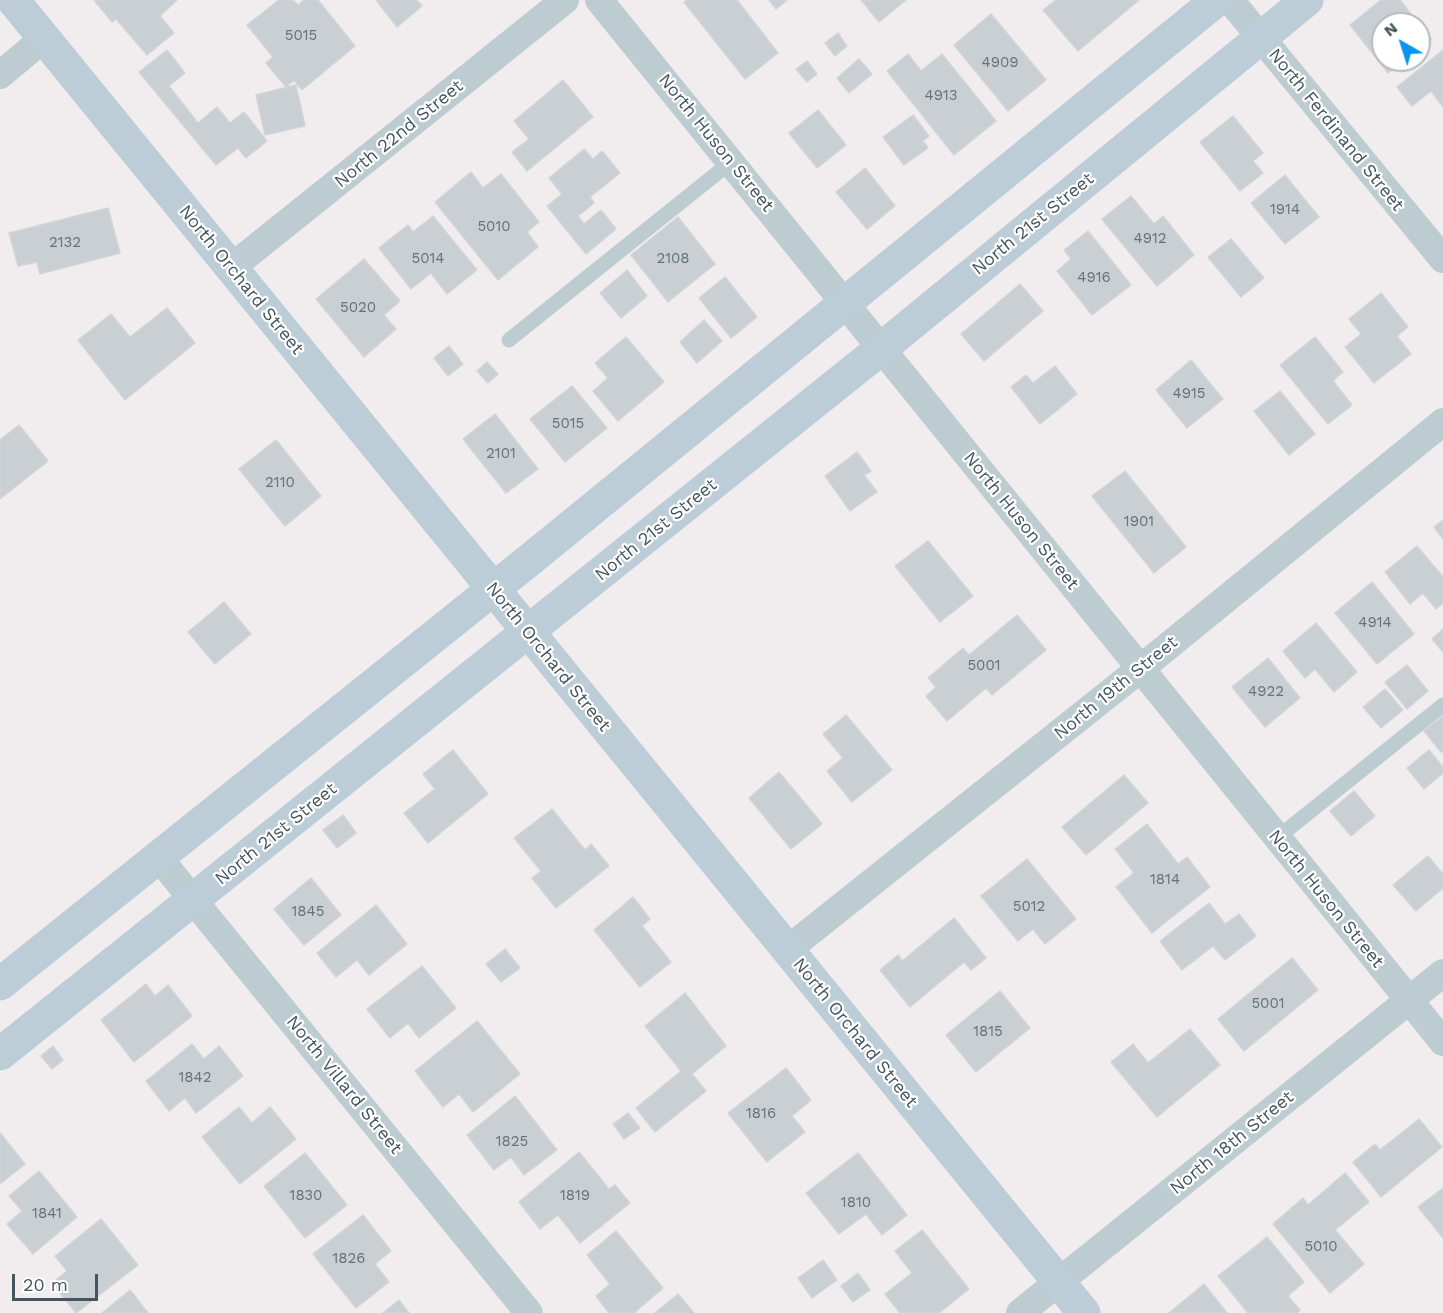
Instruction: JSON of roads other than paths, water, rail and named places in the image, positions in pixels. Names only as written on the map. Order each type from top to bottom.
[{"type":"main road","name":"North Orchard Street","points":[[13,0],[1084,1313]]},
{"type":"main road","points":[[0,984],[846,303],[1217,0]]},
{"type":"main road","name":"North 21st Street","points":[[0,1054],[529,633],[882,348],[1306,0]]},
{"type":"street","name":"North 22nd Street","points":[[232,267],[566,0]]},
{"type":"street","name":"North Huson Street","points":[[599,0],[1443,1042]]},
{"type":"street","name":"North Ferdinand Street","points":[[1230,0],[1443,259]]},
{"type":"street","points":[[0,75],[43,39]]},
{"type":"street","name":"North 19th Street","points":[[787,950],[1140,669],[1443,422]]},
{"type":"street","name":"North Villard Street","points":[[159,858],[529,1313]]},
{"type":"street","name":"North 18th Street","points":[[1020,1313],[1443,973]]},
{"type":"lane","points":[[509,340],[731,162]]},
{"type":"lane","points":[[1277,838],[1443,705]]}]
